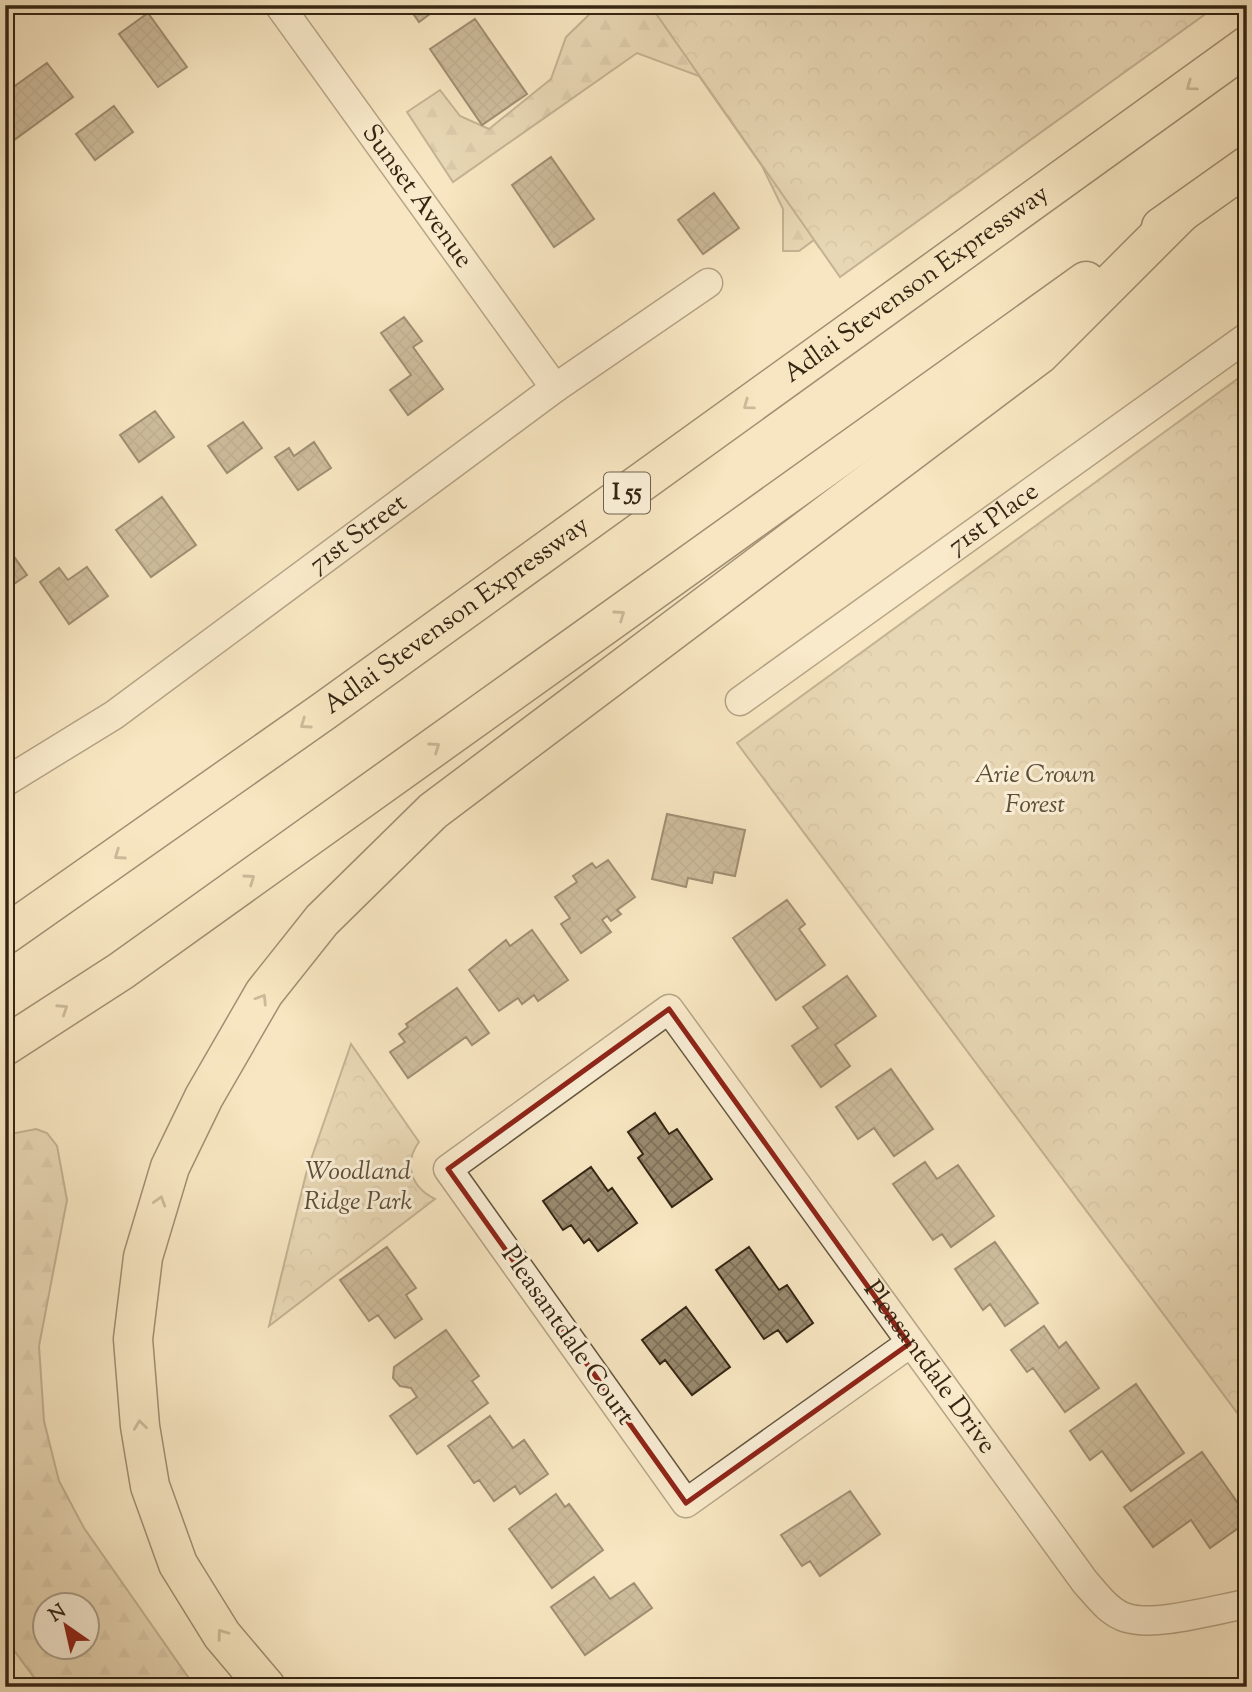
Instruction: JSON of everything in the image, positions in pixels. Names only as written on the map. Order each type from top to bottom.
[{"type":"highway","name":"Adlai Stevenson Expressway","points":[[5,935],[324,712],[1247,46]]},
{"type":"highway","points":[[5,1046],[132,963],[1247,166]]},
{"type":"highway","points":[[266,1687],[222,1635],[178,1564],[150,1486],[140,1426],[133,1339],[143,1257],[170,1167],[204,1097],[264,993],[321,920],[433,811],[1040,354],[1181,213]]},
{"type":"street","name":"Sunset Avenue","points":[[279,5],[555,388]]},
{"type":"street","name":"71st Street","points":[[5,782],[114,715],[555,388],[708,283]]},
{"type":"street","name":"71st Place","points":[[740,701],[1247,337]]},
{"type":"street","name":"Pleasantdale Drive","points":[[669,1009],[909,1344],[1085,1582],[1107,1606],[1126,1618],[1153,1619],[1247,1604]]},
{"type":"street","name":"Pleasantdale Court","points":[[669,1009],[448,1169],[686,1503],[909,1344]]},
{"type":"highlighted area","points":[[669,1009],[909,1344],[686,1503],[448,1169]]},
{"type":"green space","points":[[599,5],[1157,5],[819,247],[814,240],[799,251],[783,251],[783,209],[762,166],[699,76],[637,53],[453,182],[407,112],[440,90],[460,116],[489,129],[551,79],[566,37]]},
{"type":"green space","points":[[650,5],[1218,5],[840,277]]},
{"type":"green space","name":"Arie Crown Forest","points":[[1247,372],[1247,1426],[737,743]]},
{"type":"green space","name":"Woodland Ridge Park","points":[[351,1044],[419,1142],[411,1158],[412,1174],[420,1188],[435,1199],[269,1326],[306,1174]]},
{"type":"green space","points":[[36,1129],[47,1133],[57,1146],[67,1200],[39,1346],[44,1421],[59,1481],[84,1528],[195,1687],[41,1687],[5,1638],[5,1582],[10,1562],[5,1541],[5,1135]]},
{"type":"building","points":[[407,5],[442,5],[419,22]]},
{"type":"building","points":[[148,13],[187,67],[158,87],[119,34]]},
{"type":"building","points":[[475,19],[527,94],[482,125],[430,49]]},
{"type":"building","points":[[47,63],[73,97],[6,146],[5,93]]},
{"type":"building","points":[[114,106],[133,132],[95,160],[76,134]]},
{"type":"building","points":[[551,157],[594,219],[554,247],[512,185]]},
{"type":"building","points":[[714,193],[739,228],[703,254],[678,220]]},
{"type":"building","points":[[404,317],[422,341],[413,347],[443,389],[408,415],[390,390],[411,375],[381,333]]},
{"type":"building","points":[[155,411],[174,437],[139,462],[120,435]]},
{"type":"building","points":[[243,422],[262,448],[227,473],[208,446]]},
{"type":"building","points":[[314,442],[331,468],[298,490],[275,457],[289,448],[294,456]]},
{"type":"building","points":[[162,497],[196,545],[151,577],[116,530]]},
{"type":"building","points":[[8,548],[27,575],[5,590],[5,550]]},
{"type":"building","points":[[87,567],[108,596],[69,624],[40,582],[59,568],[68,580]]},
{"type":"building","points":[[667,814],[745,830],[735,876],[714,872],[712,883],[688,878],[686,887],[652,879]]},
{"type":"building","points":[[608,860],[635,897],[617,910],[621,914],[611,921],[607,916],[602,920],[611,932],[581,953],[561,924],[570,918],[555,897],[577,882],[573,876],[592,863],[596,868]]},
{"type":"building","points":[[787,900],[805,924],[799,929],[825,965],[776,1000],[733,938]]},
{"type":"building","points":[[532,930],[568,980],[538,1001],[534,995],[522,1004],[518,998],[499,1011],[469,970],[506,940],[510,946]]},
{"type":"building","points":[[847,976],[876,1016],[835,1045],[850,1066],[821,1087],[792,1046],[818,1028],[803,1007]]},
{"type":"building","points":[[457,988],[489,1033],[472,1045],[466,1037],[408,1078],[390,1052],[405,1042],[399,1034],[408,1027],[406,1024]]},
{"type":"building","points":[[891,1069],[933,1129],[894,1156],[874,1128],[858,1139],[836,1107]]},
{"type":"building","points":[[655,1113],[669,1134],[677,1129],[712,1179],[672,1207],[638,1158],[643,1154],[628,1132]]},
{"type":"building","points":[[925,1162],[937,1179],[958,1165],[994,1216],[951,1247],[942,1234],[933,1240],[893,1184]]},
{"type":"building","points":[[591,1167],[608,1191],[612,1188],[637,1223],[598,1251],[589,1239],[584,1243],[571,1225],[563,1230],[543,1201]]},
{"type":"building","points":[[995,1242],[1038,1303],[1005,1326],[990,1304],[983,1310],[955,1269]]},
{"type":"building","points":[[387,1247],[416,1288],[406,1295],[422,1319],[395,1338],[378,1315],[369,1321],[340,1280]]},
{"type":"building","points":[[749,1247],[779,1290],[787,1285],[813,1323],[787,1342],[778,1330],[764,1339],[716,1270]]},
{"type":"building","points":[[686,1307],[730,1367],[692,1395],[665,1360],[660,1364],[642,1340]]},
{"type":"building","points":[[1044,1326],[1059,1348],[1066,1342],[1099,1388],[1065,1412],[1033,1368],[1027,1372],[1011,1350]]},
{"type":"building","points":[[446,1330],[479,1376],[472,1381],[488,1403],[417,1454],[390,1416],[417,1397],[411,1388],[400,1386],[393,1378],[394,1367]]},
{"type":"building","points":[[1136,1384],[1184,1453],[1131,1491],[1102,1451],[1090,1460],[1070,1431]]},
{"type":"building","points":[[490,1416],[513,1448],[524,1440],[548,1474],[520,1494],[515,1486],[494,1501],[479,1480],[474,1483],[448,1446]]},
{"type":"building","points":[[1202,1452],[1247,1516],[1247,1522],[1210,1548],[1191,1520],[1153,1547],[1124,1507]]},
{"type":"building","points":[[850,1491],[880,1534],[820,1576],[810,1561],[802,1566],[781,1535]]},
{"type":"building","points":[[556,1494],[565,1507],[569,1504],[603,1550],[552,1588],[509,1529]]},
{"type":"building","points":[[594,1577],[610,1599],[634,1583],[652,1608],[585,1655],[551,1607]]}]
